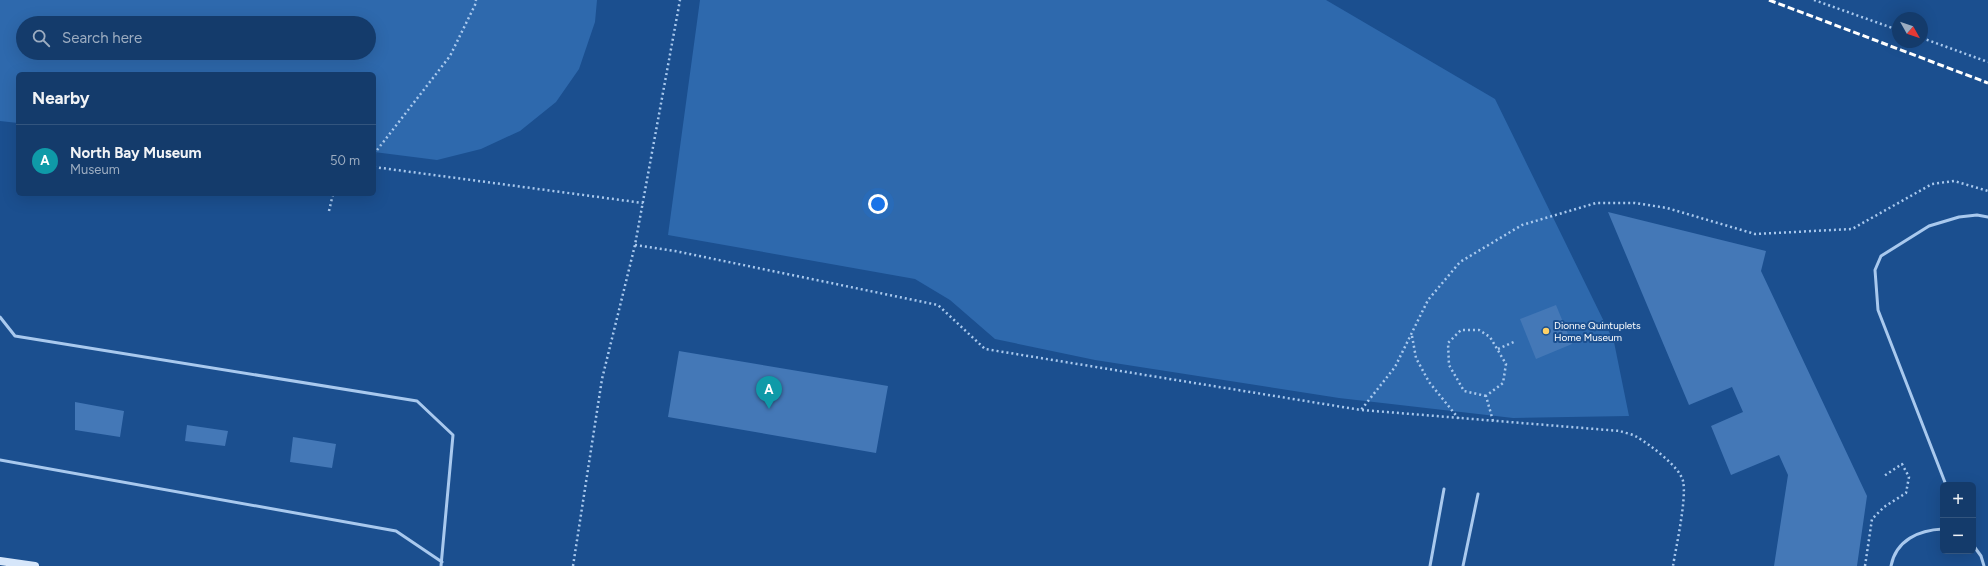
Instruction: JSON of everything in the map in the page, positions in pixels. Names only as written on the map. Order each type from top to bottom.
[{"type":"main road","points":[[0,561],[35,566]]},
{"type":"lane","points":[[1945,482],[1878,310],[1876,270],[1881,256],[1929,226],[1959,217],[1977,215],[1988,217]]},
{"type":"lane","points":[[0,318],[15,336],[417,401],[453,435],[441,566]]},
{"type":"lane","points":[[0,460],[396,531],[442,562]]},
{"type":"lane","points":[[1430,566],[1444,490]]},
{"type":"lane","points":[[1463,566],[1478,494]]},
{"type":"lane","points":[[1891,566],[1892,560],[1900,546],[1913,536],[1928,530],[1940,529]]},
{"type":"lane","points":[[1976,549],[1981,556],[1984,566]]},
{"type":"path","points":[[376,151],[450,56],[476,5],[476,0]]},
{"type":"path","points":[[573,566],[602,379],[635,246],[680,0]]},
{"type":"path","points":[[1814,0],[1892,28]]},
{"type":"path","points":[[1928,40],[1988,62]]},
{"type":"path","points":[[376,167],[643,204]]},
{"type":"path","points":[[1361,410],[1395,367],[1428,300],[1460,262],[1522,225],[1596,203],[1635,203],[1667,208],[1755,234],[1852,229],[1932,184],[1954,181],[1988,191]]},
{"type":"path","points":[[329,211],[332,196]]},
{"type":"path","points":[[635,246],[675,251],[938,305],[985,349],[1361,410],[1493,422],[1620,431],[1636,436],[1647,444],[1675,468],[1683,480],[1683,500],[1673,566]]},
{"type":"path","points":[[1461,330],[1479,330],[1490,337],[1506,364],[1503,383],[1486,396],[1464,391],[1449,365],[1448,343],[1461,330]]},
{"type":"path","points":[[1412,335],[1416,358],[1429,382],[1459,419]]},
{"type":"path","points":[[1498,349],[1516,341]]},
{"type":"path","points":[[1486,396],[1493,422]]},
{"type":"path","points":[[1865,566],[1872,519],[1884,507],[1906,493],[1909,477],[1902,464],[1884,476]]},
{"type":"shaded area","points":[[0,0],[597,0],[595,22],[579,69],[556,102],[520,131],[481,149],[437,160],[376,152],[376,72],[16,72],[16,123],[0,121]]},
{"type":"shaded area","points":[[700,0],[1326,0],[1495,99],[1614,342],[1629,416],[1513,418],[1339,398],[1095,360],[995,339],[950,300],[915,279],[668,235]]},
{"type":"building","points":[[1608,212],[1766,251],[1761,271],[1867,496],[1857,566],[1774,566],[1788,475],[1779,455],[1731,475],[1711,426],[1743,412],[1732,387],[1689,405]]},
{"type":"building","name":"Dionne Quintuplets Home Museum","points":[[1556,305],[1572,344],[1536,359],[1520,319]]},
{"type":"building","points":[[679,351],[888,386],[876,453],[668,417]]},
{"type":"building","points":[[75,402],[124,411],[120,437],[75,430]]},
{"type":"building","points":[[187,425],[228,431],[225,446],[185,441]]},
{"type":"building","points":[[293,437],[336,444],[332,468],[290,462]]},
{"type":"railway","points":[[1769,0],[1988,83]]},
{"type":"place","name":"Dionne Quintuplets Home Museum","points":[[1546,331]]},
{"type":"place","name":"North Bay Museum","points":[[769,409]]}]
